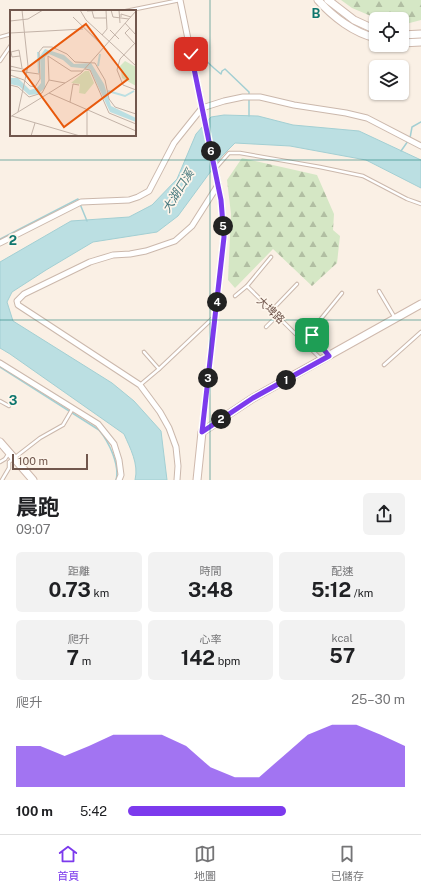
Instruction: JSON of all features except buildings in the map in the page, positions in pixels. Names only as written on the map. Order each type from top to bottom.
[{"type":"main road","points":[[318,0],[342,22],[369,36]]},
{"type":"main road","points":[[328,0],[354,20],[369,27]]},
{"type":"main road","points":[[409,35],[421,34]]},
{"type":"main road","points":[[409,43],[421,42]]},
{"type":"main road","points":[[197,480],[202,432],[253,398],[420,305]]},
{"type":"main road","points":[[0,442],[11,458],[33,480]]},
{"type":"street","points":[[180,0],[221,200],[224,237],[202,432]]},
{"type":"street","points":[[0,243],[81,202],[129,200],[149,191],[174,143],[203,111],[224,101],[237,98],[260,97],[294,105],[346,112],[367,118],[421,146]]},
{"type":"street","points":[[177,480],[178,466],[176,446],[169,428],[160,412],[140,385],[24,311],[18,305],[17,301],[24,294],[90,262],[113,255],[146,251],[175,241],[192,226],[218,185]]},
{"type":"street","points":[[0,363],[98,424],[114,444],[120,460],[121,475],[119,480]]},
{"type":"lane","points":[[131,10],[180,0]]},
{"type":"lane","points":[[0,37],[10,34]]},
{"type":"lane","points":[[0,61],[10,46]]},
{"type":"lane","points":[[214,169],[229,153],[248,154],[362,176],[407,199],[421,204]]},
{"type":"lane","points":[[235,296],[246,286],[271,257]]},
{"type":"lane","points":[[272,310],[297,284]]},
{"type":"lane","name":"大埤路","points":[[246,286],[322,360]]},
{"type":"lane","points":[[379,291],[395,318]]},
{"type":"lane","points":[[329,356],[312,335],[311,331],[342,293]]},
{"type":"lane","points":[[140,385],[215,316]]},
{"type":"lane","points":[[266,327],[277,316]]},
{"type":"lane","points":[[384,365],[421,332]]},
{"type":"lane","points":[[144,352],[159,369]]},
{"type":"lane","points":[[0,402],[9,406]]},
{"type":"lane","points":[[0,462],[11,458],[40,438],[63,425],[73,408]]},
{"type":"lane","points":[[5,460],[11,458]]},
{"type":"lane","points":[[2,480],[9,468],[11,458]]},
{"type":"green space","points":[[341,0],[421,0],[421,20],[409,23],[409,12],[369,12],[369,15],[352,8]]},
{"type":"green space","points":[[242,158],[317,175],[334,214],[333,230],[340,236],[337,263],[312,286],[273,249],[235,288],[228,280],[231,214],[227,180]]},
{"type":"water","name":"大湖口溪","points":[[224,115],[258,116],[293,125],[359,131],[421,160],[421,188],[366,160],[290,146],[235,143],[222,156],[178,216],[157,232],[93,242],[12,292],[7,302],[13,321],[112,383],[134,401],[161,431],[167,480],[135,480],[135,462],[124,434],[0,348],[0,262],[71,221],[129,217],[152,205],[177,179],[196,134],[211,117]]},
{"type":"waterway","points":[[200,42],[201,52],[209,64],[221,74],[225,69],[249,92],[249,116]]},
{"type":"waterway","points":[[410,138],[412,127],[421,122]]},
{"type":"waterway","points":[[401,151],[408,141]]},
{"type":"waterway","points":[[0,239],[78,199],[79,201]]},
{"type":"waterway","points":[[80,204],[87,221]]},
{"type":"waterway","points":[[0,367],[99,430],[113,454],[117,474],[116,480]]},
{"type":"route","points":[[191,54],[221,200],[224,237],[202,432],[253,398],[329,356],[312,335]]}]
